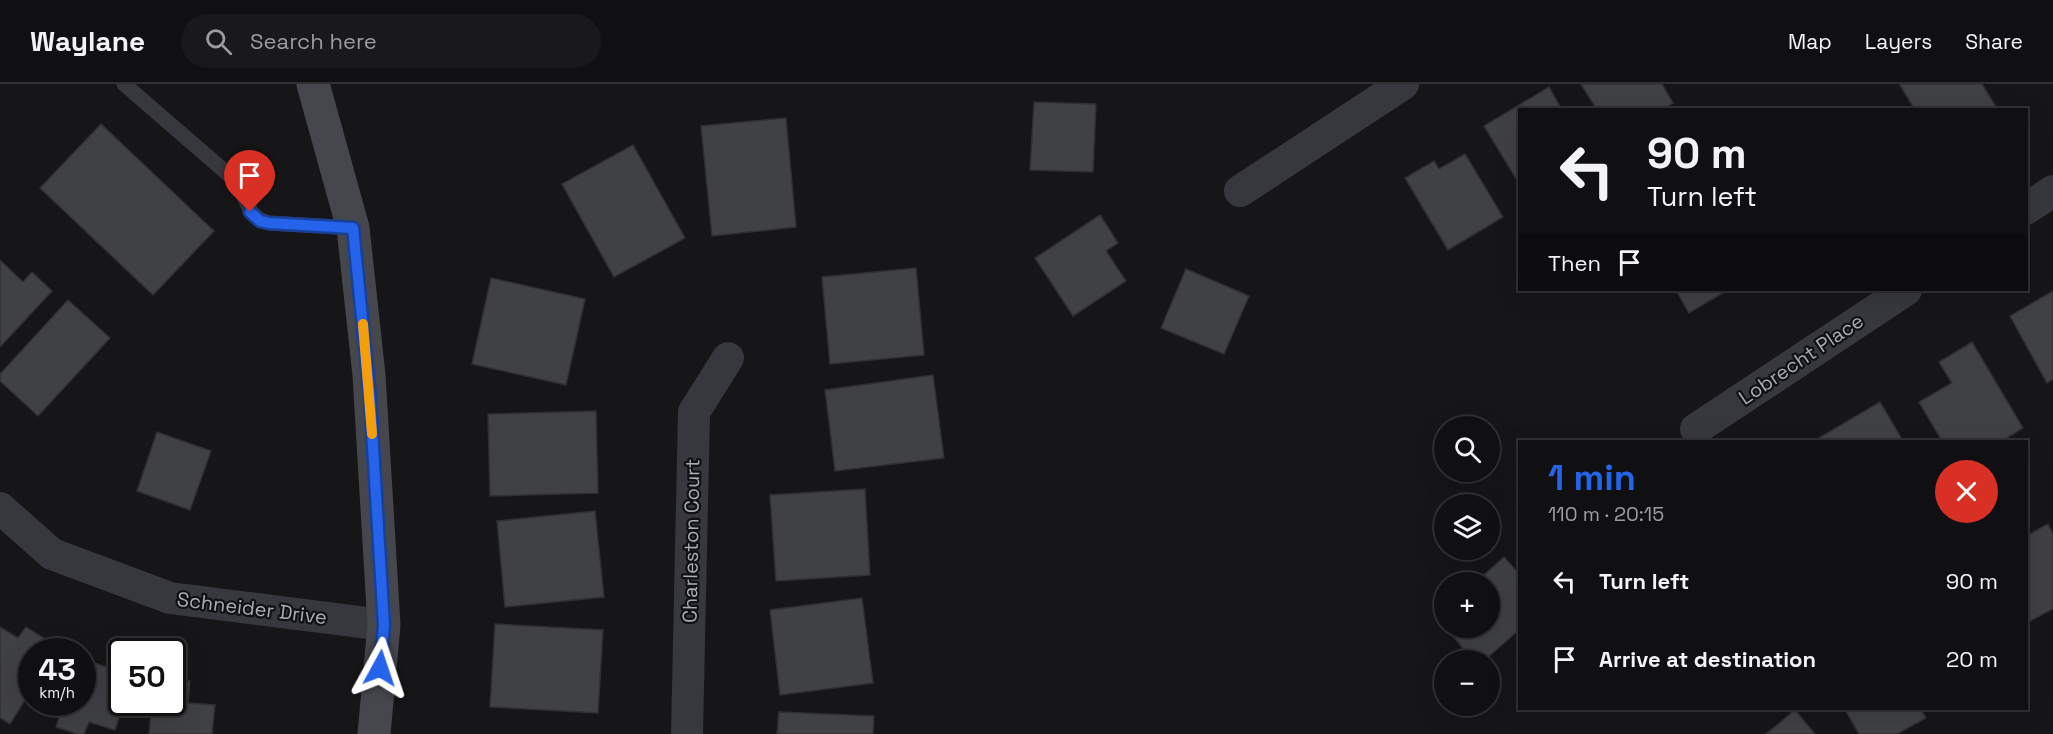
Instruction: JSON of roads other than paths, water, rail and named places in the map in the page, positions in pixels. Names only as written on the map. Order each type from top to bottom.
[{"type":"main road","points":[[313,84],[353,228],[369,375],[384,625],[374,734]]},
{"type":"street","points":[[1240,191],[1403,84]]},
{"type":"street","points":[[2028,208],[2053,191]]},
{"type":"street","name":"Lobrecht Place","points":[[1696,429],[1903,291]]},
{"type":"street","name":"Charleston Court","points":[[687,734],[694,412],[728,358]]},
{"type":"street","name":"Schneider Drive","points":[[0,508],[52,554],[170,598],[384,625]]},
{"type":"lane","points":[[124,84],[237,181],[243,190],[250,212],[260,221],[353,228]]}]
